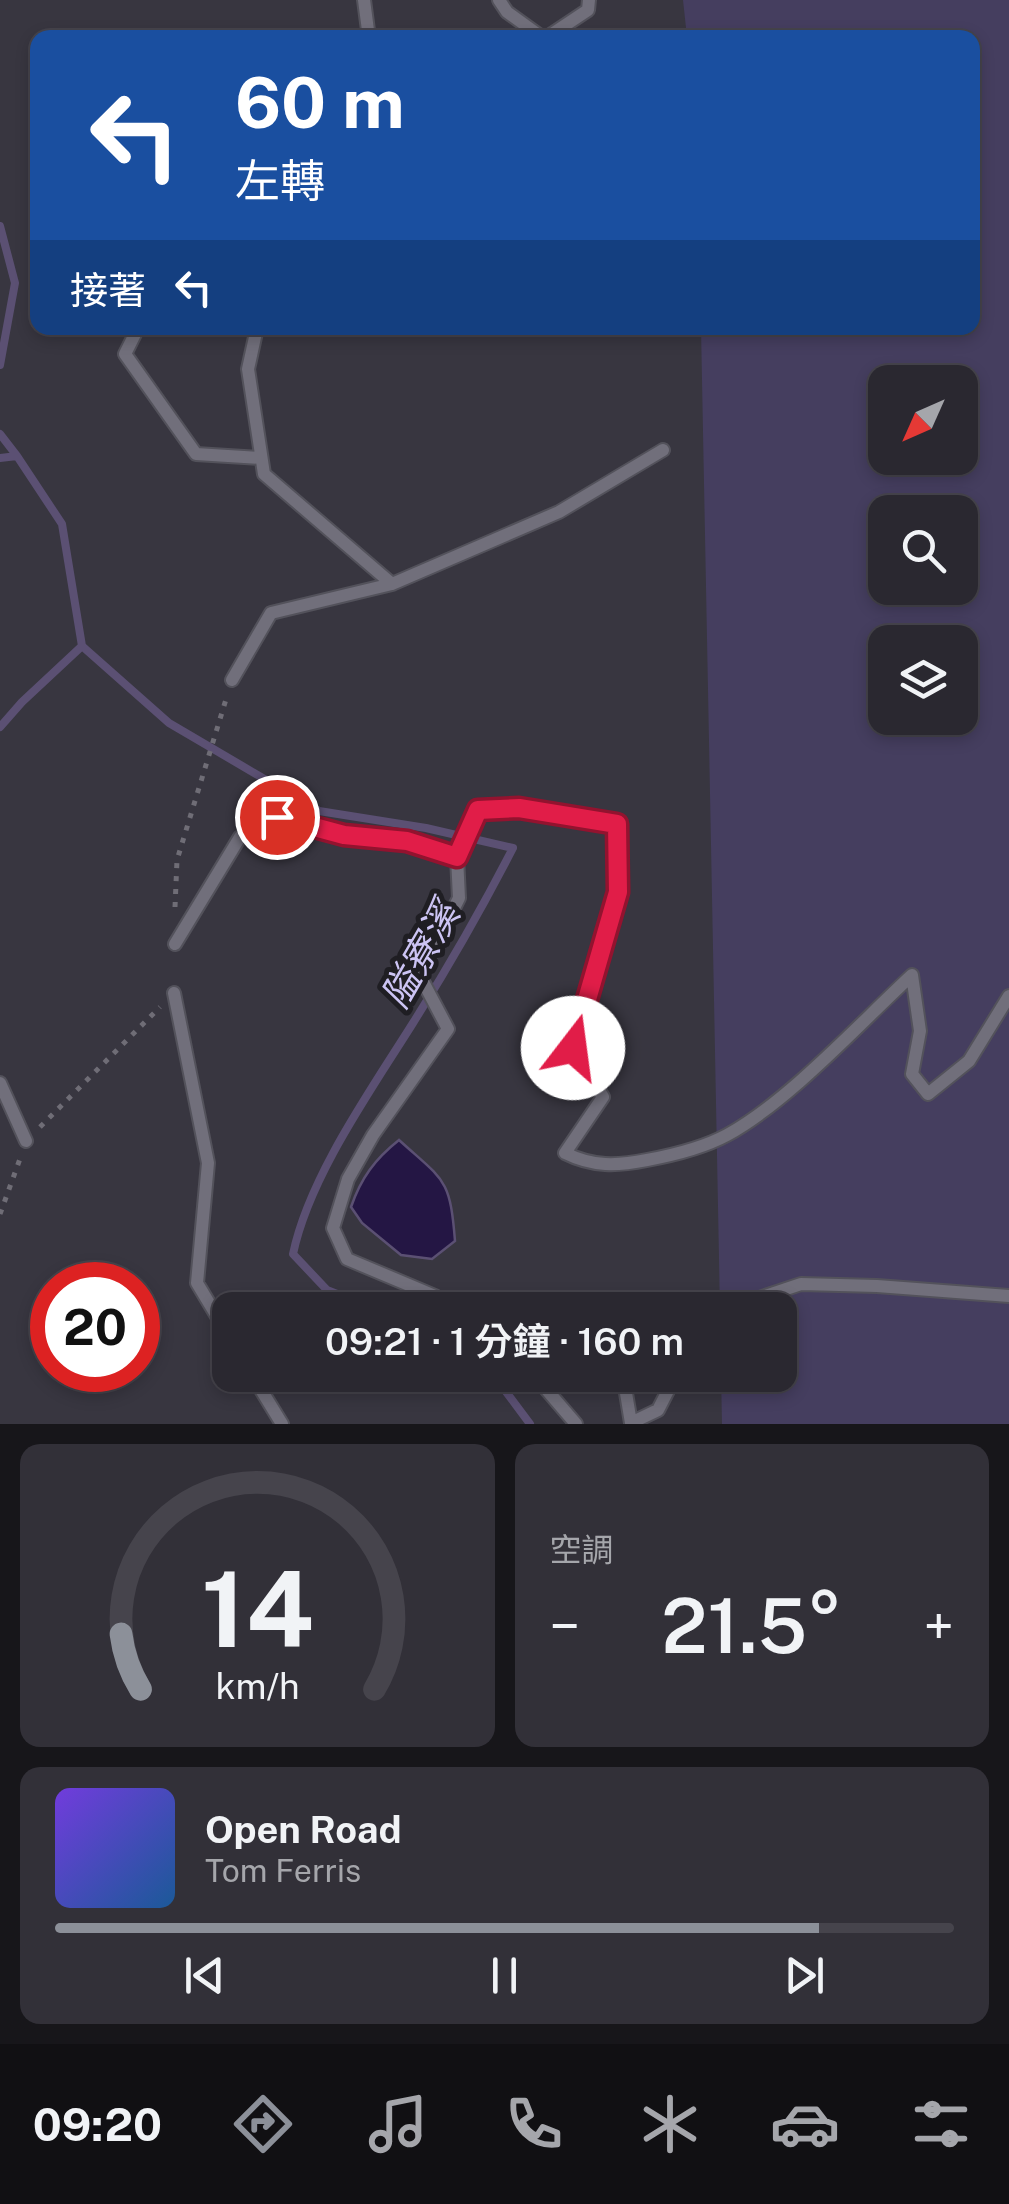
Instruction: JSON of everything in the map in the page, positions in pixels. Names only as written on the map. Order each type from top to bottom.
[{"type":"lane","points":[[500,0],[507,12],[533,30]]},
{"type":"lane","points":[[557,30],[588,10],[588,0]]},
{"type":"lane","points":[[367,3],[369,30]]},
{"type":"lane","points":[[134,335],[125,354],[196,454],[261,458]]},
{"type":"lane","points":[[255,335],[248,369],[264,474],[392,584]]},
{"type":"lane","points":[[232,680],[271,613],[392,584],[559,512],[663,450]]},
{"type":"lane","points":[[426,1292],[347,1259],[333,1228],[356,1164],[448,1029],[420,976],[459,898],[457,856],[478,810],[519,808],[617,824],[618,892],[573,1048],[603,1096],[566,1153],[587,1164],[632,1163],[680,1153],[727,1135],[783,1094],[912,975],[920,1031],[912,1074],[928,1094],[969,1060],[1009,996]]},
{"type":"lane","points":[[175,944],[240,838],[277,817],[344,835],[407,841],[457,856]]},
{"type":"lane","points":[[174,993],[208,1164],[197,1283],[212,1308]]},
{"type":"lane","points":[[0,1083],[26,1141]]},
{"type":"lane","points":[[777,1292],[801,1284],[1009,1296]]},
{"type":"lane","points":[[262,1392],[282,1424]]},
{"type":"lane","points":[[549,1392],[576,1424]]},
{"type":"lane","points":[[626,1392],[630,1423],[658,1410],[667,1392]]},
{"type":"path","points":[[176,910],[176,860],[232,680]]},
{"type":"path","points":[[0,1214],[26,1141],[174,993]]},
{"type":"shaded area","points":[[683,0],[1009,0],[1009,1424],[722,1424],[721,1392],[797,1392],[797,1292],[720,1292],[701,335],[980,335],[980,30],[686,30]]},
{"type":"shaded area","points":[[399,1140],[435,1173],[447,1192],[455,1241],[432,1259],[401,1255],[362,1223],[351,1207],[370,1170]]},
{"type":"waterway","points":[[0,226],[15,283],[0,365]]},
{"type":"waterway","points":[[0,434],[17,456]]},
{"type":"waterway","name":"隘寮溪","points":[[0,458],[17,456],[62,524],[82,646],[169,723],[319,811],[426,828],[513,848],[452,958],[343,1135],[313,1195],[293,1254],[332,1292]]},
{"type":"waterway","points":[[0,727],[82,646]]},
{"type":"waterway","name":"隘寮溪","points":[[506,1392],[530,1424]]},
{"type":"route","points":[[277,817],[344,835],[407,841],[457,857],[478,810],[519,808],[617,824],[618,892],[573,1048]]}]
